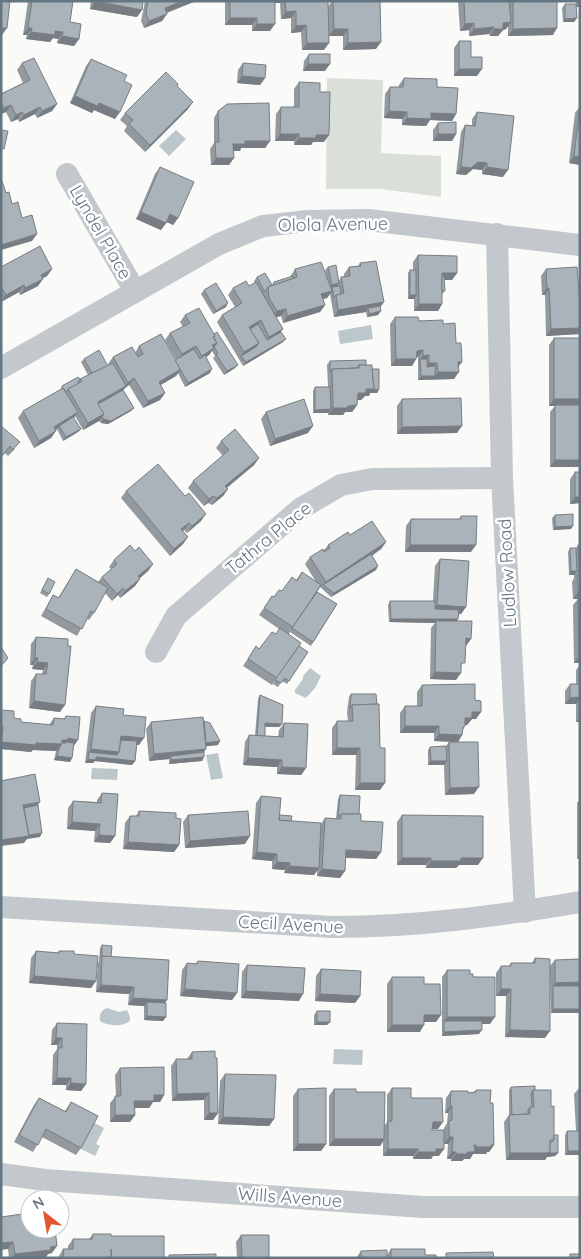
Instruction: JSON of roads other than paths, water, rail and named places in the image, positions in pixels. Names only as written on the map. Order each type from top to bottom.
[{"type":"street","name":"Lyndel Place","points":[[67,174],[135,291]]},
{"type":"street","name":"Olola Avenue","points":[[1,368],[219,244],[263,226],[308,221],[368,220],[580,245]]},
{"type":"street","name":"Ludlow Road","points":[[497,234],[502,478],[525,912]]},
{"type":"street","name":"Tathra Place","points":[[156,652],[176,616],[182,610],[300,509],[342,485],[372,478],[502,478]]},
{"type":"street","name":"Cecil Avenue","points":[[1,907],[333,927],[418,924],[525,912],[580,902]]},
{"type":"street","name":"Wills Avenue","points":[[1,1174],[45,1180],[423,1207],[580,1207]]}]
